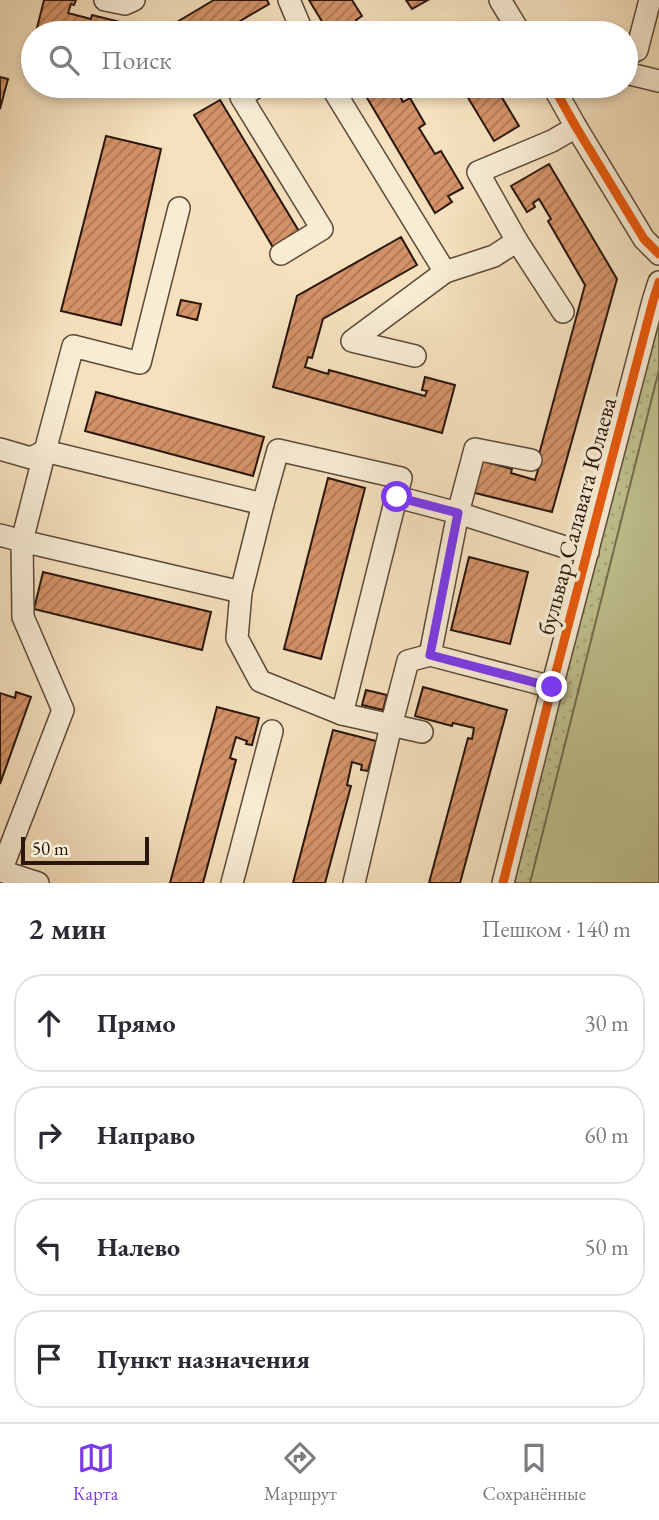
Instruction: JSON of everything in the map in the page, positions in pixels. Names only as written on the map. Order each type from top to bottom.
[{"type":"street","points":[[105,0],[125,4],[134,0]]},
{"type":"street","points":[[289,0],[298,21]]},
{"type":"street","points":[[500,0],[513,21]]},
{"type":"street","points":[[638,46],[650,0]]},
{"type":"street","points":[[638,76],[659,80]]},
{"type":"street","points":[[243,98],[322,229],[281,254]]},
{"type":"street","points":[[338,98],[445,272]]},
{"type":"street","points":[[563,98],[576,127],[644,239],[659,254]]},
{"type":"street","points":[[563,312],[517,241],[478,173],[552,141],[576,127]]},
{"type":"street","points":[[38,883],[1,871],[63,710],[23,617],[22,541],[74,346],[140,363],[179,208]]},
{"type":"street","points":[[415,356],[352,341],[445,272],[494,256],[517,241]]},
{"type":"street","name":"бульвар Салавата Юлаева","points":[[503,883],[659,282]]},
{"type":"street","points":[[0,449],[32,458],[45,451],[263,504]]},
{"type":"street","points":[[430,655],[458,513],[475,449],[531,460]]},
{"type":"street","points":[[342,714],[401,478],[278,450],[240,592],[237,638],[260,681],[342,714],[422,732]]},
{"type":"street","points":[[397,497],[587,552]]},
{"type":"street","points":[[0,535],[240,592]]},
{"type":"street","points":[[354,883],[408,661],[430,655],[552,687]]},
{"type":"street","points":[[232,883],[272,731]]},
{"type":"green space","points":[[659,305],[659,883],[514,883]]},
{"type":"green space","points":[[659,370],[659,883],[530,883]]},
{"type":"building","points":[[44,0],[76,0],[74,5],[71,4],[68,13],[91,19],[92,15],[116,21],[39,21]]},
{"type":"building","points":[[214,0],[267,0],[269,4],[240,21],[179,21]]},
{"type":"building","points":[[309,0],[352,0],[362,16],[357,21],[322,21]]},
{"type":"building","points":[[406,0],[428,0],[412,9]]},
{"type":"building","points":[[0,77],[8,79],[0,109]]},
{"type":"building","points":[[367,98],[401,98],[403,102],[410,98],[425,124],[419,128],[435,154],[441,151],[463,188],[448,196],[452,202],[435,213]]},
{"type":"building","points":[[468,98],[502,98],[519,126],[494,141]]},
{"type":"building","points":[[220,100],[300,233],[274,249],[194,115]]},
{"type":"building","points":[[106,136],[161,149],[121,325],[61,311]]},
{"type":"building","points":[[549,164],[617,279],[552,512],[467,491],[475,459],[512,469],[511,473],[535,480],[538,470],[535,469],[585,285],[548,221],[551,219],[539,199],[533,203],[535,207],[527,212],[511,186]]},
{"type":"building","points":[[401,237],[417,265],[323,319],[312,358],[308,357],[305,367],[328,374],[329,370],[425,396],[427,391],[422,390],[425,377],[455,385],[442,433],[273,387],[297,296]]},
{"type":"building","points":[[181,300],[201,304],[197,320],[177,315]]},
{"type":"building","points":[[96,392],[264,437],[253,476],[85,431]]},
{"type":"building","points":[[328,478],[365,488],[321,659],[284,649]]},
{"type":"building","points":[[469,557],[528,572],[510,644],[451,630]]},
{"type":"building","points":[[43,572],[211,612],[202,650],[34,609]]},
{"type":"building","points":[[423,687],[507,710],[460,883],[429,883],[468,738],[472,739],[474,728],[453,723],[452,726],[415,716]]},
{"type":"building","points":[[366,690],[387,695],[383,710],[362,705]]},
{"type":"building","points":[[16,692],[31,697],[0,784],[0,693],[15,698]]},
{"type":"building","points":[[217,707],[259,718],[252,745],[236,737],[230,758],[236,760],[203,883],[170,883]]},
{"type":"building","points":[[333,730],[376,741],[368,771],[361,770],[362,765],[352,762],[347,785],[351,786],[325,883],[293,883]]},
{"type":"cycle path","points":[[560,98],[644,239],[659,254]]},
{"type":"cycle path","points":[[503,883],[659,282]]},
{"type":"route","points":[[397,497],[458,513],[430,655],[552,687]]}]
